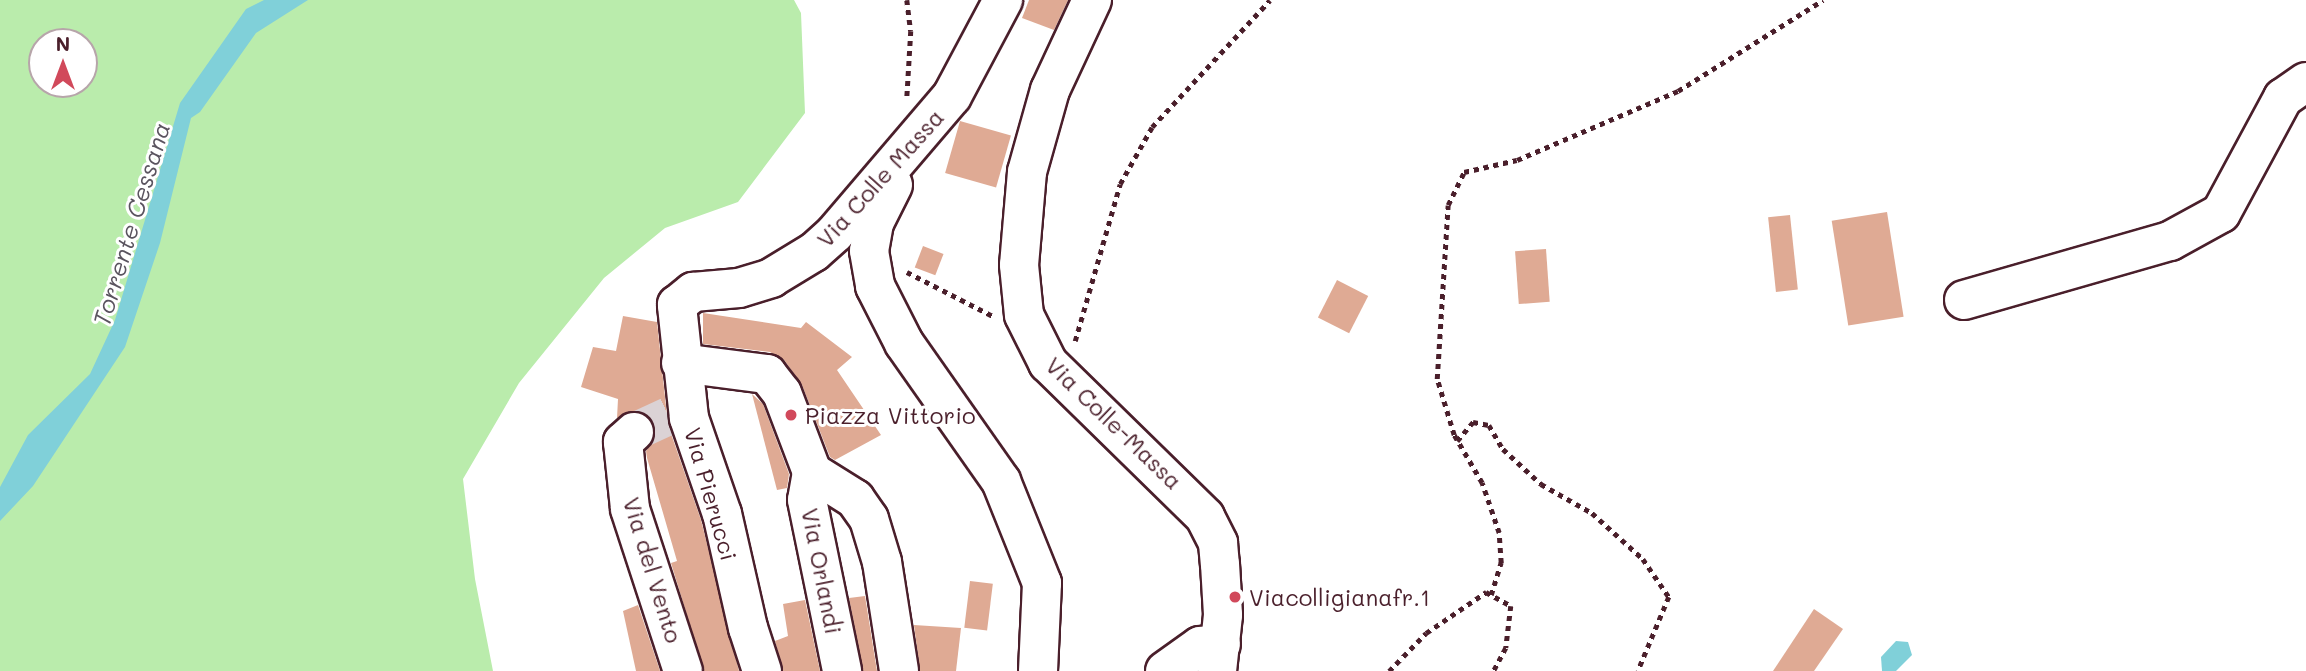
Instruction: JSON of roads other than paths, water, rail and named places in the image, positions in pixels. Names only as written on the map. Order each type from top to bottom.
[{"type":"street","name":"Via Colle Massa","points":[[675,313],[684,296],[756,284],[814,252],[907,152],[952,96],[1003,0]]},
{"type":"street","name":"Via Colle-Massa","points":[[1091,0],[1049,90],[1027,172],[1020,275],[1024,314],[1033,338],[1048,363],[1205,517],[1219,554],[1219,658]]},
{"type":"street","points":[[1964,300],[2171,241],[2221,213],[2283,98],[2306,82]]},
{"type":"street","points":[[907,152],[874,223],[869,251],[875,286],[904,343],[1001,481],[1042,583],[1038,671]]},
{"type":"street","name":"Via Pierucci","points":[[675,313],[681,363],[681,412],[722,514],[748,628],[762,671]]},
{"type":"street","points":[[681,363],[767,374],[782,393],[812,472],[855,499],[869,519],[882,562],[899,671]]},
{"type":"street","name":"Via del Vento","points":[[634,432],[623,442],[630,509],[683,671]]},
{"type":"street","name":"Via Orlandi","points":[[812,472],[807,500],[842,671]]},
{"type":"street","points":[[1165,671],[1200,646],[1219,658]]},
{"type":"water","points":[[264,0],[308,0],[256,33],[200,112],[191,118],[160,243],[125,347],[33,486],[0,521],[0,487],[28,435],[90,374],[115,320],[180,103],[246,9]]},
{"type":"water","points":[[1896,641],[1908,642],[1912,655],[1896,671],[1882,671],[1881,657]]},
{"type":"tunnel","points":[[634,432],[673,414]]},
{"type":"place","name":"Piazza Vittorio","points":[[791,415]]},
{"type":"place","name":"Viacolligianafr.1","points":[[1235,597]]},
{"type":"water label","name":"Torrente Cessana","points":[[131,224]]}]
